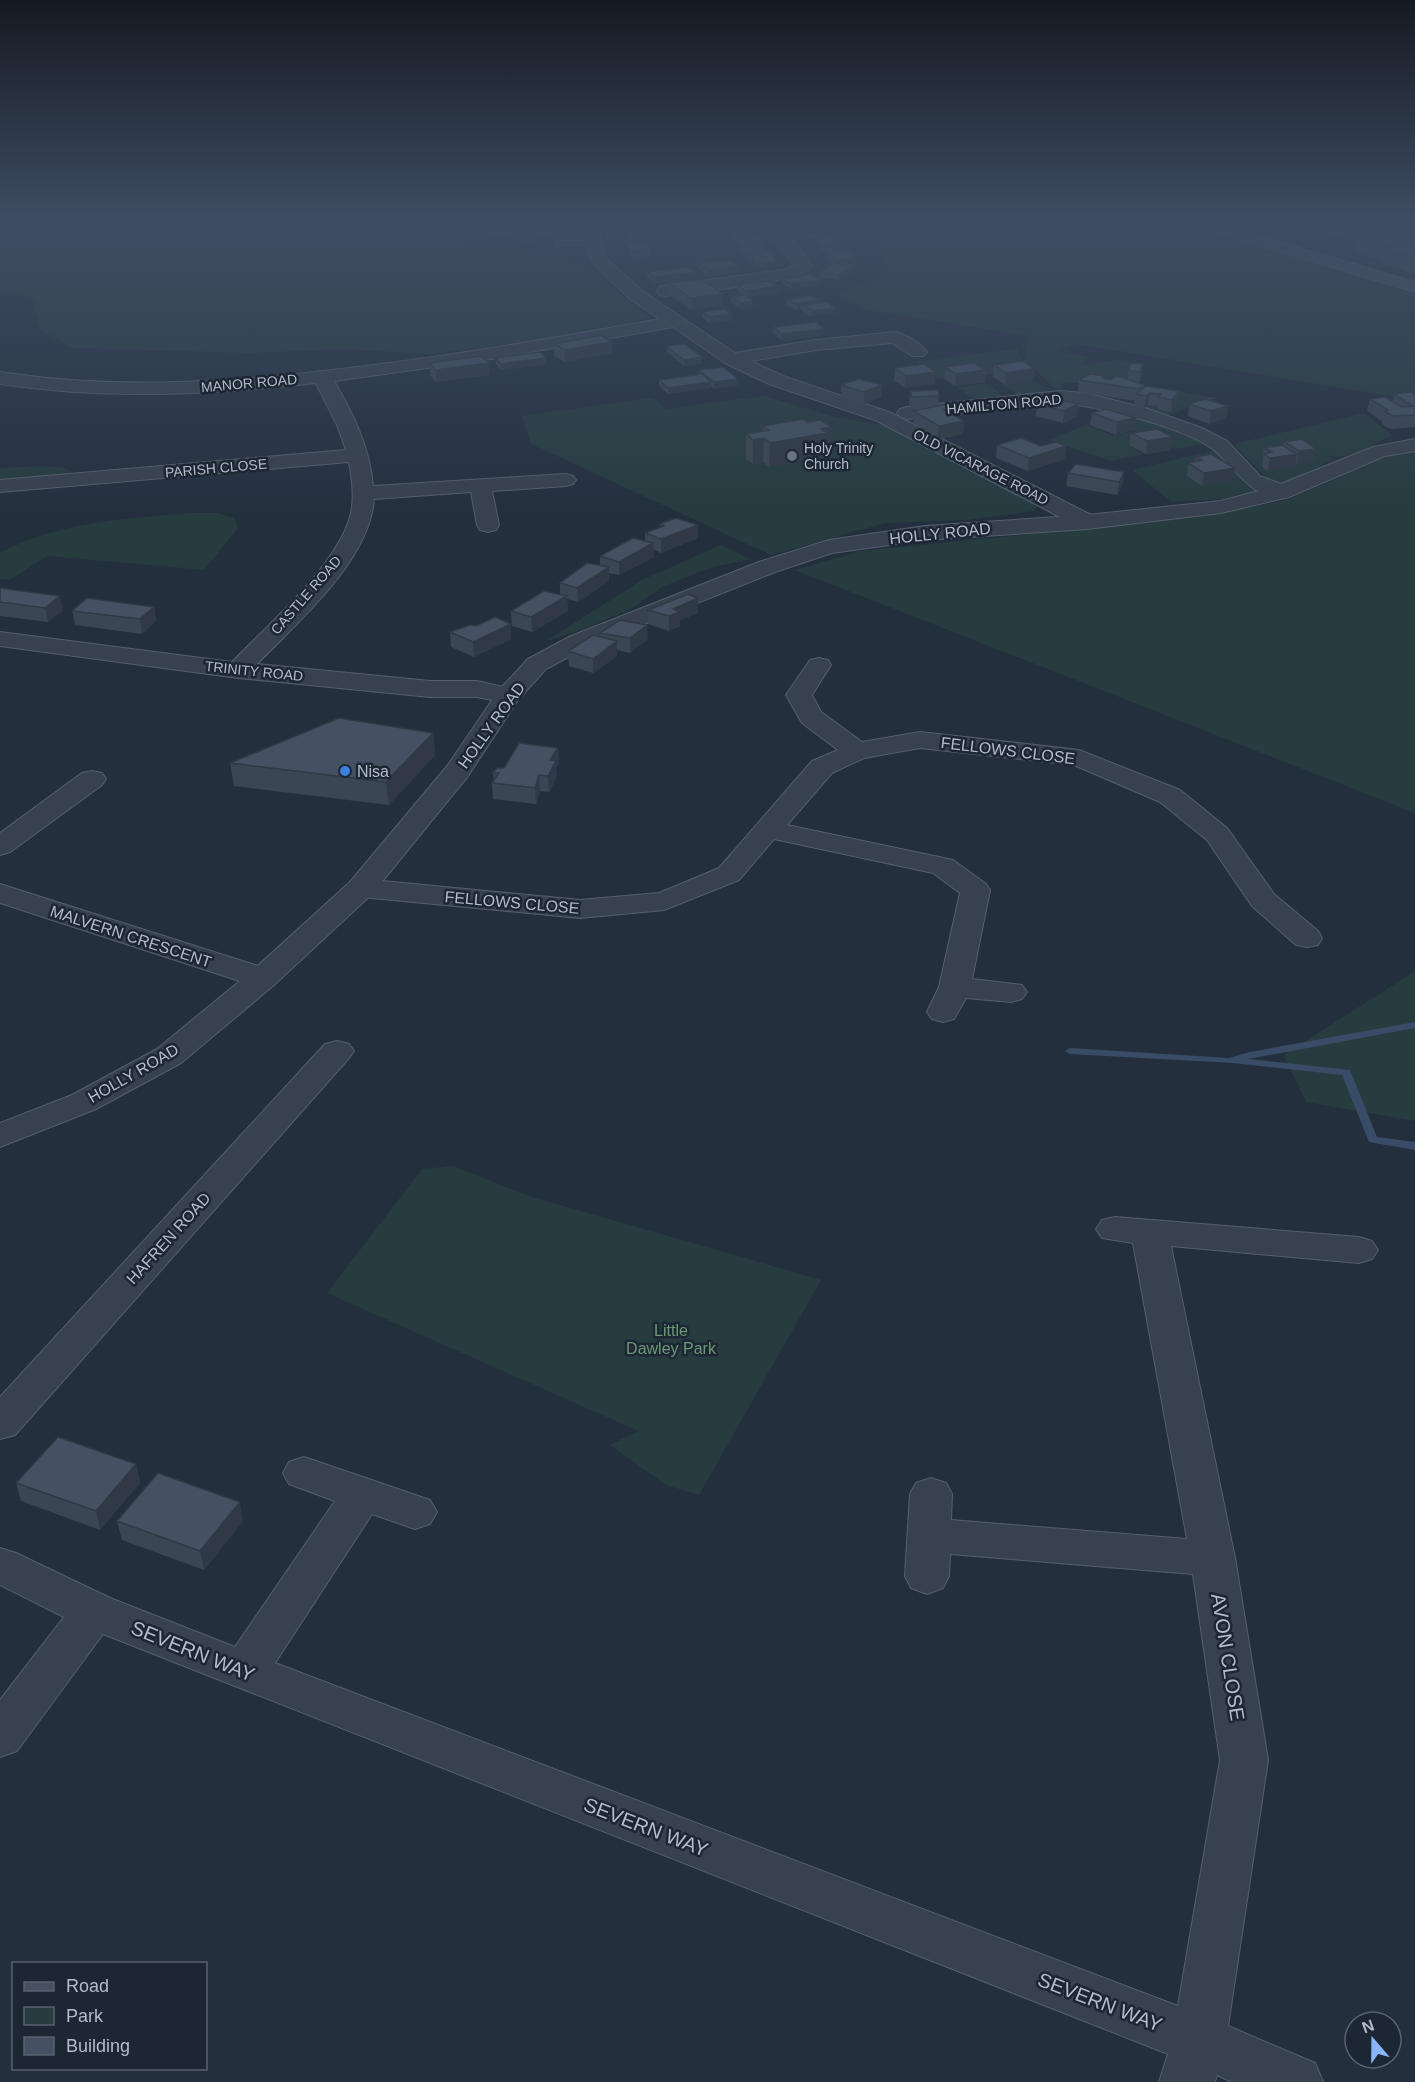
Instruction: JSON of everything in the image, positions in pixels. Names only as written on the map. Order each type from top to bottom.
[{"type":"street","name":"OLD VICARAGE ROAD","points":[[671,320],[732,359],[776,380],[882,416],[1087,522]]},
{"type":"street","name":"MANOR ROAD","points":[[0,378],[68,387],[158,389],[322,377],[499,353],[674,322]]},
{"type":"street","points":[[732,359],[816,345],[895,337],[918,352]]},
{"type":"street","name":"CASTLE ROAD","points":[[238,670],[322,580],[356,534],[362,516],[362,473],[339,406],[322,377]]},
{"type":"street","name":"HAMILTON ROAD","points":[[882,416],[1060,397],[1085,399],[1138,412],[1195,432],[1220,445],[1253,480],[1281,492]]},
{"type":"street","points":[[1087,522],[1221,507],[1281,492],[1380,451],[1415,445]]},
{"type":"street","name":"PARISH CLOSE","points":[[0,486],[356,455]]},
{"type":"street","name":"PARISH CLOSE","points":[[0,468],[43,466],[66,468],[76,478]]},
{"type":"street","points":[[363,493],[566,480]]},
{"type":"street","points":[[480,486],[488,525]]},
{"type":"street","name":"HOLLY ROAD","points":[[0,1136],[84,1102],[169,1056],[263,978],[361,888],[458,770],[508,695],[537,664],[580,641],[767,567],[829,547],[925,533],[1087,522]]},
{"type":"street","name":"TRINITY ROAD","points":[[0,639],[238,670],[430,689],[477,689],[508,695]]},
{"type":"street","points":[[819,665],[799,695],[811,717],[857,751]]},
{"type":"street","name":"FELLOWS CLOSE","points":[[361,888],[580,909],[664,901],[729,874],[822,767],[857,751],[920,740],[1079,758],[1170,796],[1217,834],[1263,900],[1307,938]]},
{"type":"street","points":[[0,846],[92,780]]},
{"type":"street","points":[[766,829],[943,866],[975,890],[949,1000],[1011,992]]},
{"type":"street","name":"MALVERN CRESCENT","points":[[0,893],[263,978]]},
{"type":"street","name":"HAFREN ROAD","points":[[0,1424],[337,1052]]},
{"type":"street","name":"AVON CLOSE","points":[[1193,2061],[1244,1760],[1213,1558],[1132,1231],[1359,1250]]},
{"type":"street","points":[[304,1473],[415,1512]]},
{"type":"street","points":[[244,1671],[363,1493]]},
{"type":"street","points":[[929,1535],[1213,1558]]},
{"type":"street","name":"SEVERN WAY","points":[[0,1565],[94,1611],[1193,2061],[1295,2082]]},
{"type":"street","points":[[0,1737],[94,1611]]},
{"type":"green space","points":[[38,320],[642,320],[573,335],[432,354],[343,349],[249,353],[73,348],[40,330]]},
{"type":"green space","points":[[932,320],[1415,320],[1415,393],[1401,398],[1076,344],[1058,351],[1088,357],[1083,365],[1116,360],[1132,364],[1125,383],[1061,383],[1064,387],[1056,389],[1024,360],[1029,336]]},
{"type":"green space","points":[[1017,349],[1020,358],[1032,371],[938,379],[916,361]]},
{"type":"green space","points":[[1033,381],[1049,390],[1019,397],[1005,386]]},
{"type":"green space","points":[[987,383],[1005,397],[976,401],[957,387]]},
{"type":"green space","points":[[1152,386],[1210,397],[1165,418],[1134,406]]},
{"type":"green space","points":[[764,396],[831,416],[889,426],[1040,501],[1034,511],[968,520],[886,523],[771,555],[531,444],[522,416],[652,398],[666,409]]},
{"type":"green space","points":[[1127,411],[1208,443],[1175,449],[1158,439],[1128,444],[1143,454],[1111,461],[1048,440],[1086,425],[1114,436],[1134,431],[1110,421]]},
{"type":"green space","points":[[1364,413],[1392,435],[1352,454],[1335,457],[1327,455],[1334,459],[1276,488],[1234,444]]},
{"type":"green space","points":[[1215,450],[1270,490],[1256,497],[1171,502],[1132,470]]},
{"type":"green space","points":[[1415,451],[1415,813],[795,570],[861,551],[1198,517],[1287,500],[1389,456]]},
{"type":"green space","points":[[43,466],[67,468],[76,478],[0,492],[0,468]]},
{"type":"green space","points":[[187,513],[219,513],[235,519],[238,528],[204,570],[48,556],[9,580],[0,579],[0,553],[44,535],[91,524]]},
{"type":"green space","points":[[721,545],[751,559],[709,568],[662,587],[631,609],[581,630],[546,641],[642,580]]},
{"type":"green space","points":[[1415,971],[1415,1121],[1306,1102],[1284,1055]]},
{"type":"green space","name":"Little Dawley Park","points":[[453,1166],[529,1196],[821,1280],[699,1495],[666,1485],[610,1445],[638,1431],[327,1293],[422,1169]]},
{"type":"building","points":[[816,322],[824,329],[781,334],[774,327]]},
{"type":"building","points":[[601,335],[612,342],[565,350],[554,344]]},
{"type":"building","points":[[684,344],[702,357],[684,360],[666,346]]},
{"type":"building","points":[[540,352],[546,358],[501,364],[495,358]]},
{"type":"building","points":[[481,356],[489,363],[436,370],[429,363]]},
{"type":"building","points":[[1024,361],[1034,369],[1006,373],[994,365]]},
{"type":"building","points":[[974,363],[986,370],[956,374],[945,367]]},
{"type":"building","points":[[1131,363],[1143,364],[1140,372],[1128,370]]},
{"type":"building","points":[[924,364],[936,372],[906,376],[895,368]]},
{"type":"building","points":[[723,367],[738,379],[714,382],[699,370]]},
{"type":"building","points":[[702,374],[711,382],[668,388],[659,380]]},
{"type":"building","points":[[1090,374],[1104,376],[1103,378],[1111,380],[1115,376],[1125,378],[1144,385],[1139,389],[1079,380]]},
{"type":"building","points":[[859,379],[882,385],[864,392],[841,385]]},
{"type":"building","points":[[1146,386],[1179,391],[1172,400],[1159,397],[1161,394],[1150,393],[1146,396],[1136,394]]},
{"type":"building","points":[[938,390],[939,396],[912,397],[910,391]]},
{"type":"building","points":[[1411,392],[1415,394],[1415,415],[1393,416],[1384,411],[1388,410],[1370,399],[1385,397],[1402,407],[1413,406],[1394,394]]},
{"type":"building","points":[[1049,397],[1078,404],[1064,411],[1037,404]]},
{"type":"building","points":[[1205,399],[1228,406],[1211,411],[1189,404]]},
{"type":"building","points":[[947,404],[953,408],[944,410],[964,421],[939,426],[913,411]]},
{"type":"building","points":[[1106,409],[1135,418],[1117,422],[1092,413]]},
{"type":"building","points":[[803,419],[807,422],[821,420],[832,427],[821,429],[827,433],[770,443],[764,438],[753,440],[746,434],[769,430],[763,426]]},
{"type":"building","points":[[1158,429],[1172,437],[1147,441],[1131,433]]},
{"type":"building","points":[[1021,438],[1041,446],[1056,442],[1066,446],[1029,458],[997,445]]},
{"type":"building","points":[[1302,439],[1316,449],[1299,451],[1284,442]]},
{"type":"building","points":[[1282,445],[1297,454],[1270,458],[1264,454],[1272,452],[1264,448]]},
{"type":"building","points":[[1211,454],[1235,468],[1204,473],[1188,463],[1202,460],[1196,457]]},
{"type":"building","points":[[1076,464],[1124,472],[1119,482],[1068,473]]},
{"type":"building","points":[[676,518],[698,525],[661,539],[645,533],[664,526],[660,524]]},
{"type":"building","points":[[633,538],[653,543],[619,562],[600,556]]},
{"type":"building","points":[[587,563],[609,567],[577,588],[560,583]]},
{"type":"building","points":[[0,588],[60,596],[45,608],[0,602]]},
{"type":"building","points":[[544,591],[567,596],[531,617],[511,611]]},
{"type":"building","points":[[688,594],[698,598],[673,609],[680,612],[669,616],[648,610]]},
{"type":"building","points":[[87,598],[154,607],[140,619],[72,611]]},
{"type":"building","points":[[495,617],[511,624],[473,642],[450,632],[470,625],[476,626]]},
{"type":"building","points":[[620,620],[647,625],[630,638],[600,633]]},
{"type":"building","points":[[593,635],[617,641],[593,659],[568,651]]},
{"type":"building","points":[[339,718],[433,733],[386,782],[230,763]]},
{"type":"building","points":[[519,743],[558,748],[550,760],[556,761],[548,776],[539,775],[535,788],[492,783],[499,773],[493,773],[497,768],[504,768]]},
{"type":"building","points":[[58,1437],[136,1464],[96,1511],[16,1483]]},
{"type":"building","points":[[158,1473],[240,1502],[200,1551],[117,1521]]},
{"type":"waterway","points":[[1070,1051],[1230,1061],[1250,1055],[1415,1025]]},
{"type":"waterway","points":[[1236,1061],[1346,1072],[1373,1140],[1415,1146]]},
{"type":"place","name":"Holy Trinity Church","points":[[792,456]]},
{"type":"place","name":"Nisa","points":[[345,771]]}]
